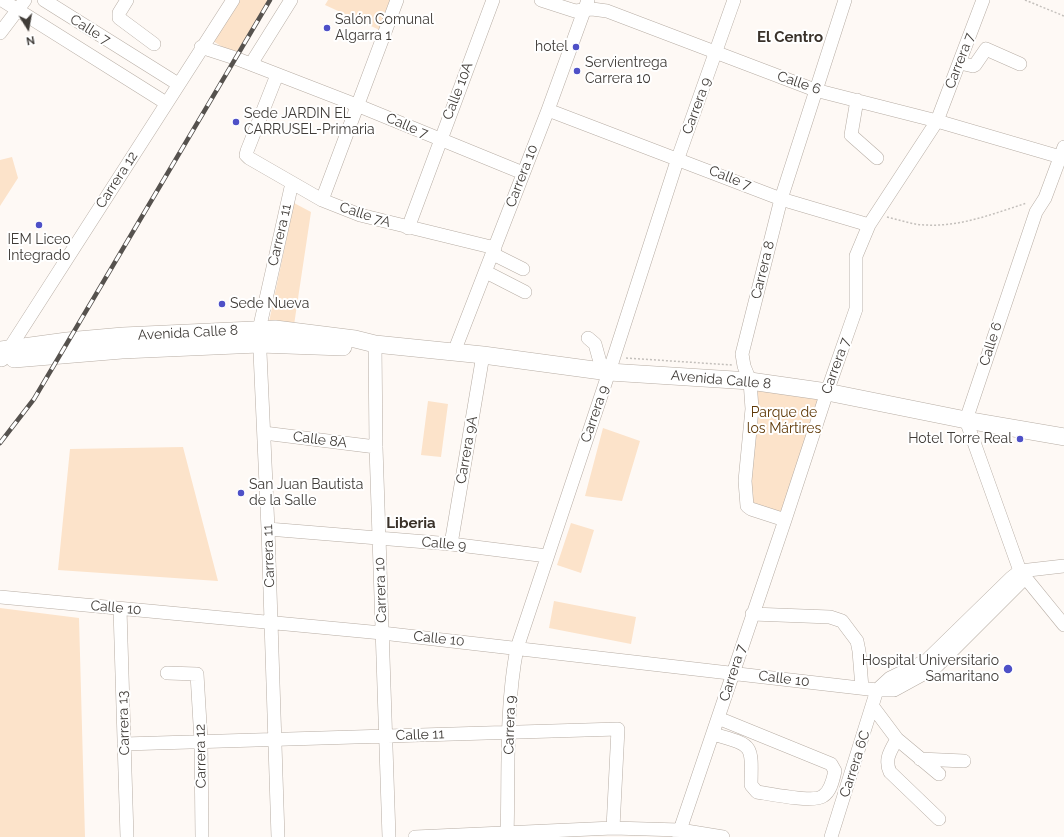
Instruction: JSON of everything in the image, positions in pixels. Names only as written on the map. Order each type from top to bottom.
[{"type":"main road","name":"Avenida Calle 8","points":[[3,355],[122,350],[259,337],[355,348],[375,344],[611,367],[747,374],[966,420],[1064,437]]},
{"type":"street","points":[[2,0],[21,5],[166,103]]},
{"type":"street","name":"Calle 7","points":[[44,0],[178,84]]},
{"type":"street","points":[[127,0],[119,13],[119,18],[154,44]]},
{"type":"street","name":"Carrera 12","points":[[3,355],[233,0]]},
{"type":"street","points":[[251,64],[291,0]]},
{"type":"street","points":[[322,200],[398,0]]},
{"type":"street","name":"Calle 10A","points":[[408,228],[493,0]]},
{"type":"street","name":"Calle 6","points":[[541,0],[569,10],[586,5],[592,9],[607,11],[815,90],[1063,154],[1045,198],[1036,212],[966,420]]},
{"type":"street","name":"Carrera 9","points":[[507,835],[509,732],[513,669],[517,648],[611,367],[678,158],[734,0]]},
{"type":"street","name":"Carrera 8","points":[[785,520],[751,509],[747,506],[746,481],[752,409],[747,374],[742,354],[781,199],[845,0]]},
{"type":"street","name":"Carrera 7","points":[[680,833],[752,614],[856,310],[856,256],[872,220],[938,121],[983,0]]},
{"type":"street","points":[[0,33],[21,5]]},
{"type":"street","name":"Carrera 10","points":[[454,352],[548,110],[586,5]]},
{"type":"street","name":"Calle 7","points":[[202,47],[251,64],[359,106],[523,174]]},
{"type":"street","points":[[960,62],[973,66],[986,49],[1020,64]]},
{"type":"street","name":"Calle 7A","points":[[276,74],[246,155],[322,200],[360,216],[494,251],[524,269]]},
{"type":"street","points":[[857,100],[851,135],[877,158]]},
{"type":"street","name":"Calle 7","points":[[548,110],[678,158],[781,199],[872,220]]},
{"type":"street","name":"Carrera 11","points":[[278,837],[272,622],[259,337],[292,183]]},
{"type":"street","points":[[486,272],[525,292]]},
{"type":"street","points":[[588,338],[595,344],[600,362],[611,367]]},
{"type":"street","name":"Carrera 10","points":[[375,344],[376,447],[389,837]]},
{"type":"street","name":"Carrera 9A","points":[[451,544],[483,355]]},
{"type":"street","points":[[966,420],[1023,575],[1064,625]]},
{"type":"street","name":"Calle 8A","points":[[264,433],[376,447]]},
{"type":"street","name":"Calle 9","points":[[268,529],[451,544],[547,556]]},
{"type":"street","points":[[1023,575],[1064,566]]},
{"type":"street","name":"Calle 10","points":[[0,597],[382,633],[877,690],[894,690],[936,667],[1023,575]]},
{"type":"street","name":"Carrera 13","points":[[120,609],[127,837]]},
{"type":"street","points":[[752,614],[830,616],[842,621],[857,640],[862,688]]},
{"type":"street","name":"Carrera 12","points":[[167,673],[197,674],[201,741],[202,837]]},
{"type":"street","name":"Carrera 6C","points":[[831,837],[873,707],[877,690]]},
{"type":"street","points":[[873,707],[897,739],[939,774]]},
{"type":"street","points":[[713,734],[743,744],[748,749],[752,755],[751,785],[758,792],[817,799],[826,794],[832,784],[835,771],[831,764],[718,718]]},
{"type":"street","name":"Calle 11","points":[[124,744],[618,729],[613,828]]},
{"type":"street","points":[[897,739],[888,756],[886,765],[890,772],[939,819]]},
{"type":"street","points":[[920,759],[964,761]]},
{"type":"street","points":[[415,837],[507,835],[613,828],[723,837]]},
{"type":"path","points":[[1025,0],[1064,16]]},
{"type":"path","points":[[872,220],[924,225],[942,225],[973,220],[1045,198]]},
{"type":"path","points":[[611,367],[622,358],[747,374]]},
{"type":"green space","points":[[239,0],[269,0],[235,55],[213,41]]},
{"type":"green space","points":[[328,0],[395,0],[384,32],[325,5]]},
{"type":"green space","points":[[12,157],[18,178],[0,206],[0,160]]},
{"type":"green space","points":[[294,203],[311,212],[294,325],[269,322]]},
{"type":"green space","name":"Parque de los Mártires","points":[[753,385],[826,397],[785,515],[749,505]]},
{"type":"green space","points":[[428,401],[448,404],[441,457],[421,455]]},
{"type":"green space","points":[[603,428],[640,441],[622,501],[585,496]]},
{"type":"green space","points":[[183,447],[218,581],[58,570],[70,449]]},
{"type":"green space","points":[[571,523],[594,530],[581,573],[557,565]]},
{"type":"green space","points":[[554,601],[636,617],[631,644],[549,628]]},
{"type":"green space","points":[[0,608],[79,618],[85,837],[0,837]]},
{"type":"railway","points":[[0,443],[34,399],[270,0]]},
{"type":"place","name":"Salón Comunal Algarra 1","points":[[327,28]]},
{"type":"place","name":"hotel","points":[[576,47]]},
{"type":"place","name":"Servientrega Carrera 10","points":[[577,71]]},
{"type":"place","name":"Sede JARDIN EL CARRUSEL-Primaria","points":[[236,122]]},
{"type":"place","name":"IEM Liceo Integrado","points":[[39,225]]},
{"type":"place","name":"Sede Nueva","points":[[222,304]]},
{"type":"place","name":"Hotel Torre Real","points":[[1020,439]]},
{"type":"place","name":"San Juan Bautista de la Salle","points":[[241,493]]},
{"type":"place","name":"Hospital Universitario Samaritano","points":[[1008,669]]},
{"type":"district","name":"El Centro","points":[[790,37]]},
{"type":"district","name":"Liberia","points":[[411,523]]}]
